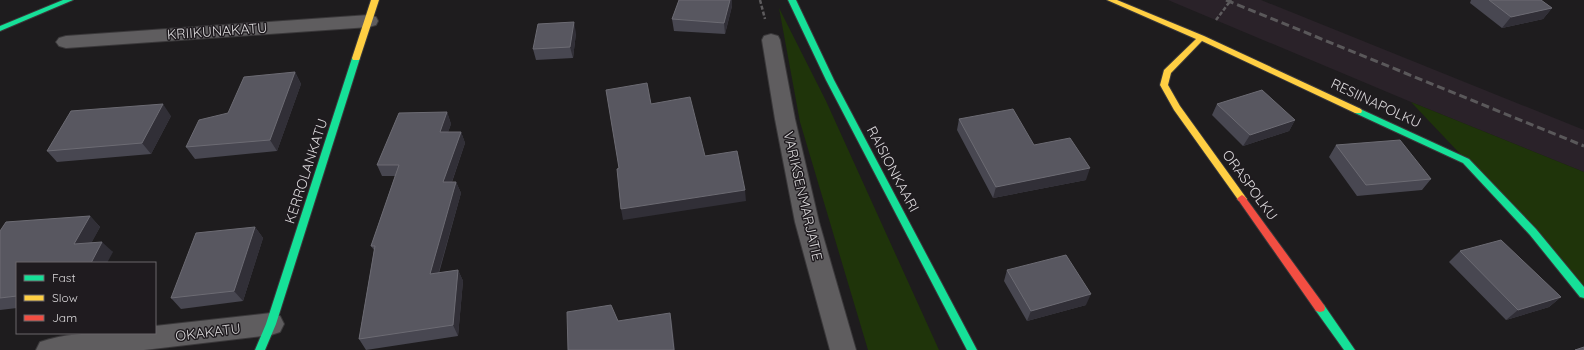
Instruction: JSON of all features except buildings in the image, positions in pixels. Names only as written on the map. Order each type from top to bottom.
[{"type":"street","points":[[0,29],[69,0]]},
{"type":"street","name":"KERROLANKATU","points":[[260,350],[271,324],[375,0]]},
{"type":"street","name":"RAISIONKAARI","points":[[792,0],[830,80],[972,350]]},
{"type":"street","name":"RESIINAPOLKU","points":[[1111,0],[1201,38],[1466,161],[1533,232],[1584,294]]},
{"type":"street","name":"KRIIKUNAKATU","points":[[66,42],[368,21]]},
{"type":"street","name":"ORASPOLKU","points":[[1201,38],[1167,72],[1164,85],[1177,108],[1350,350]]},
{"type":"street","name":"VARIKSENMARJATIE","points":[[771,40],[785,119],[807,222],[843,350]]},
{"type":"street","name":"OKAKATU","points":[[49,350],[271,324]]},
{"type":"shaded area","points":[[1168,0],[1261,0],[1584,130],[1584,172],[1411,102]]},
{"type":"green space","points":[[779,8],[826,101],[939,350],[868,350],[800,122]]},
{"type":"green space","points":[[1411,102],[1584,172],[1584,301],[1482,177]]},
{"type":"railway","points":[[1226,0],[1584,146]]},
{"type":"traffic: fast","points":[[0,29],[69,0]]},
{"type":"traffic: fast","points":[[792,0],[830,80],[972,350]]},
{"type":"traffic: fast","points":[[260,350],[271,324],[356,58]]},
{"type":"traffic: fast","points":[[1358,111],[1466,161],[1533,232],[1584,294]]},
{"type":"traffic: fast","points":[[1320,308],[1350,350]]},
{"type":"traffic: slow","points":[[356,58],[375,0]]},
{"type":"traffic: slow","points":[[1111,0],[1201,38],[1358,111]]},
{"type":"traffic: slow","points":[[1201,38],[1167,72],[1164,85],[1177,108],[1242,199]]},
{"type":"traffic: jam","points":[[1242,199],[1320,308]]}]
